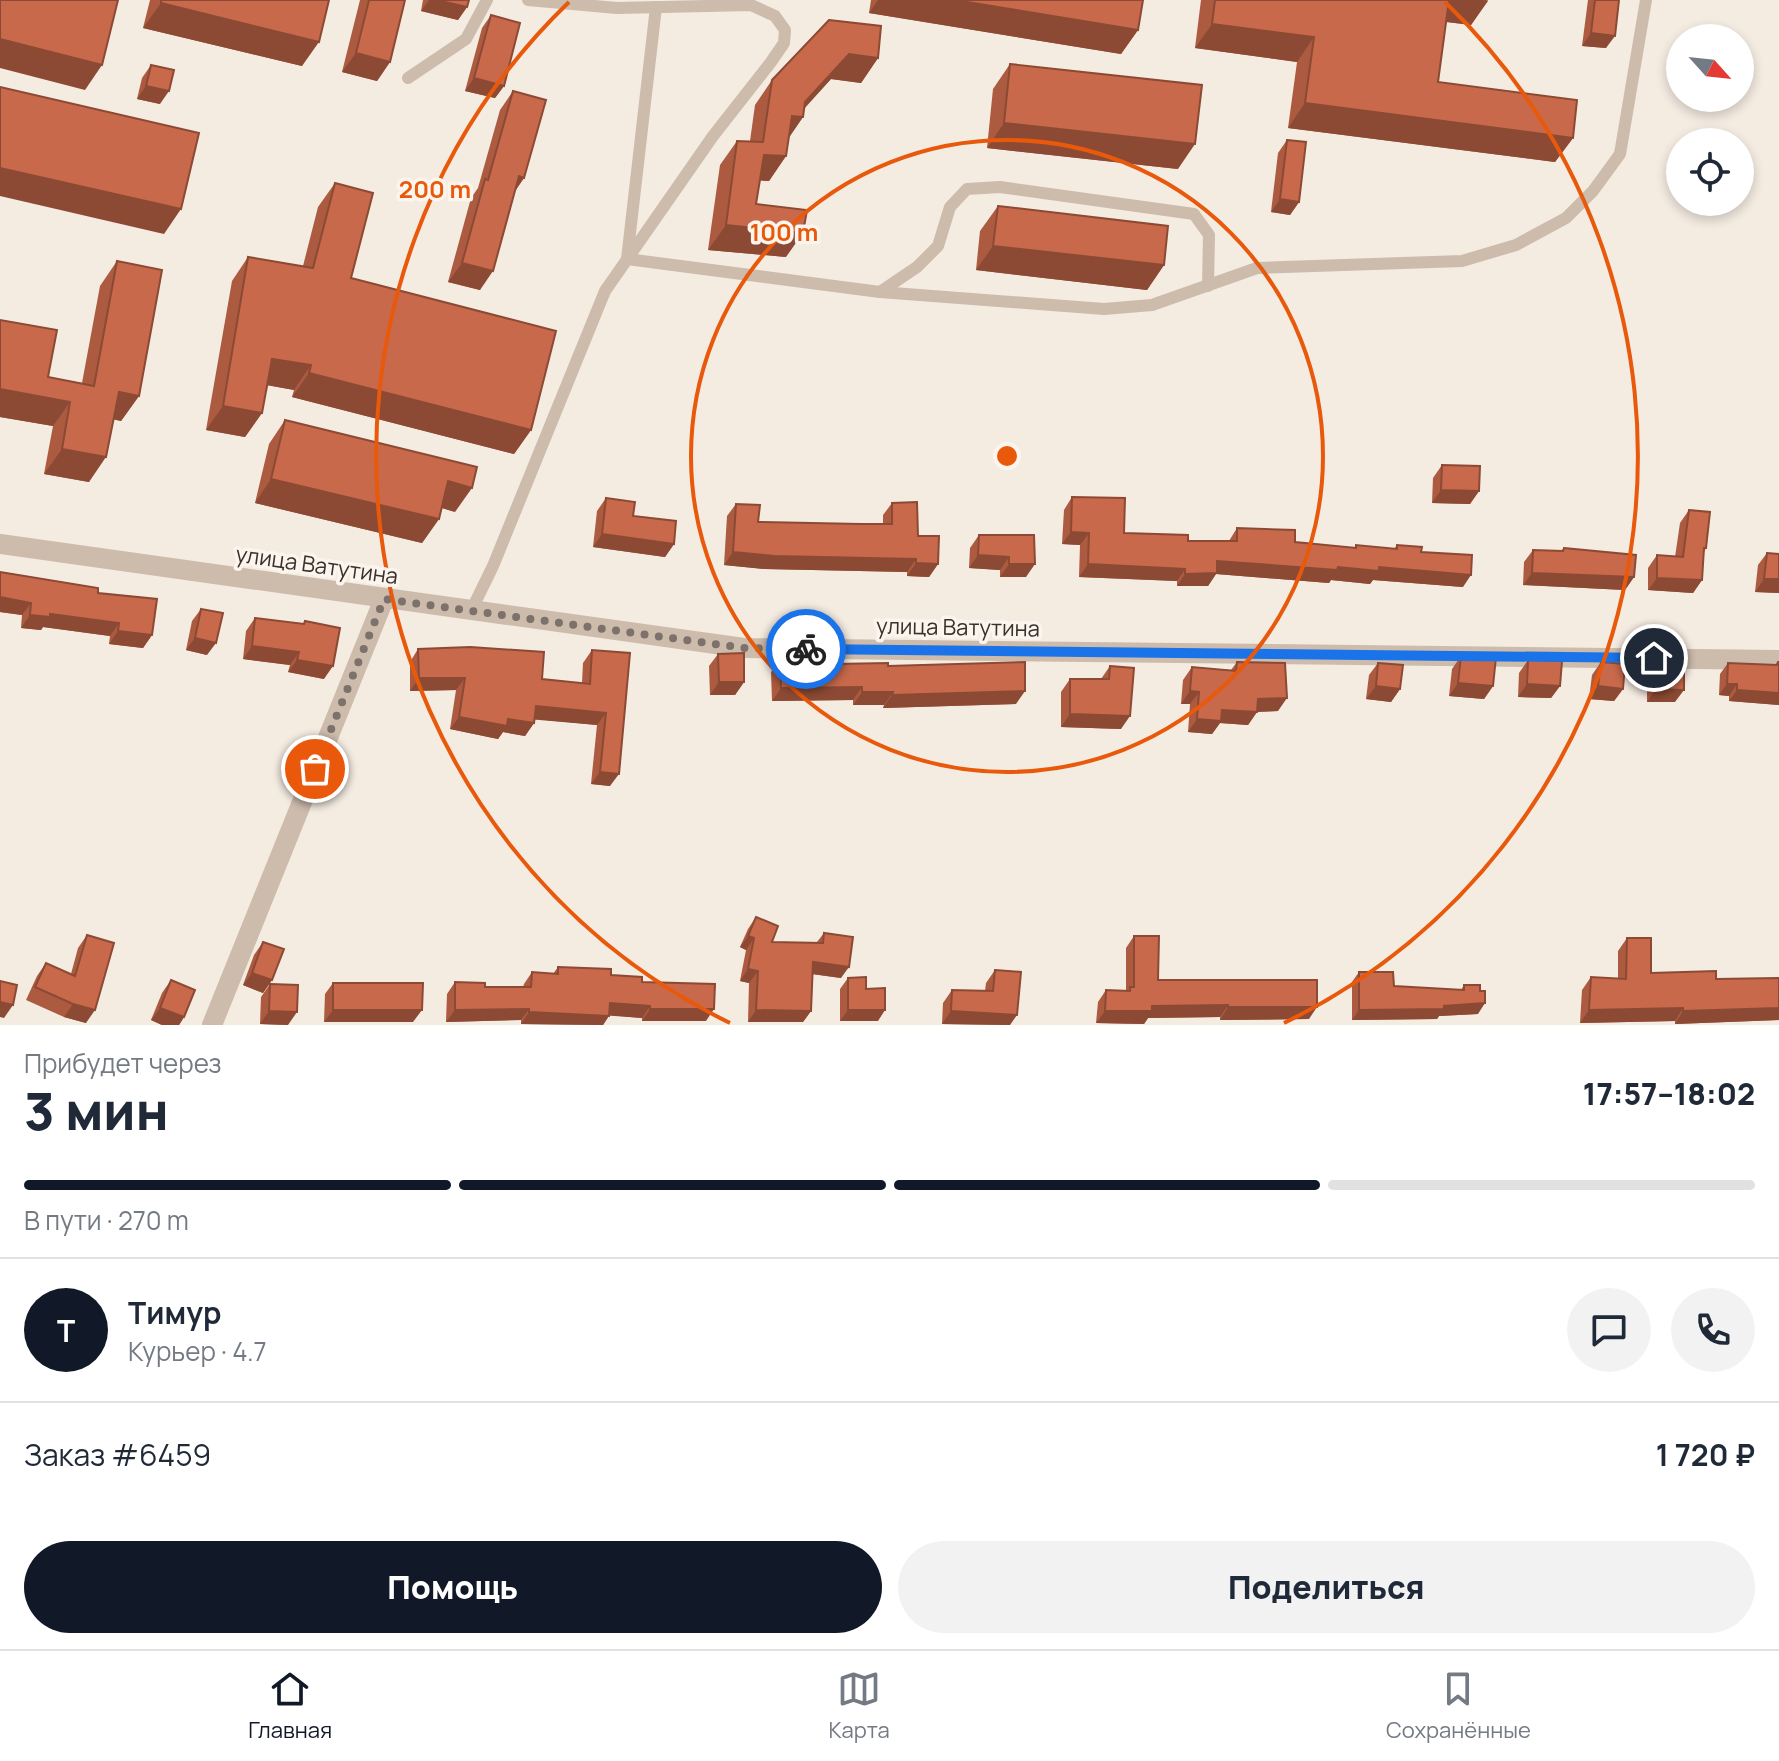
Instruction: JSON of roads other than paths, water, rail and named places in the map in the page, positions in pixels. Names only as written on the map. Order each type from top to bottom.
[{"type":"street","name":"улица Ватутина","points":[[0,544],[744,648],[1779,660]]},
{"type":"street","points":[[212,1025],[384,599]]},
{"type":"lane","points":[[408,78],[466,39],[487,0]]},
{"type":"lane","points":[[471,611],[493,566],[605,291],[713,136],[784,43],[785,30],[775,16],[751,5],[617,8],[528,0]]},
{"type":"lane","points":[[627,259],[880,292],[1104,309],[1152,305],[1257,268],[1462,261],[1516,245],[1566,218],[1593,191],[1620,154],[1646,0]]},
{"type":"lane","points":[[627,259],[656,7]]},
{"type":"lane","points":[[880,292],[917,267],[938,246],[950,207],[967,189],[1000,187],[1194,214],[1209,235],[1208,286]]}]
